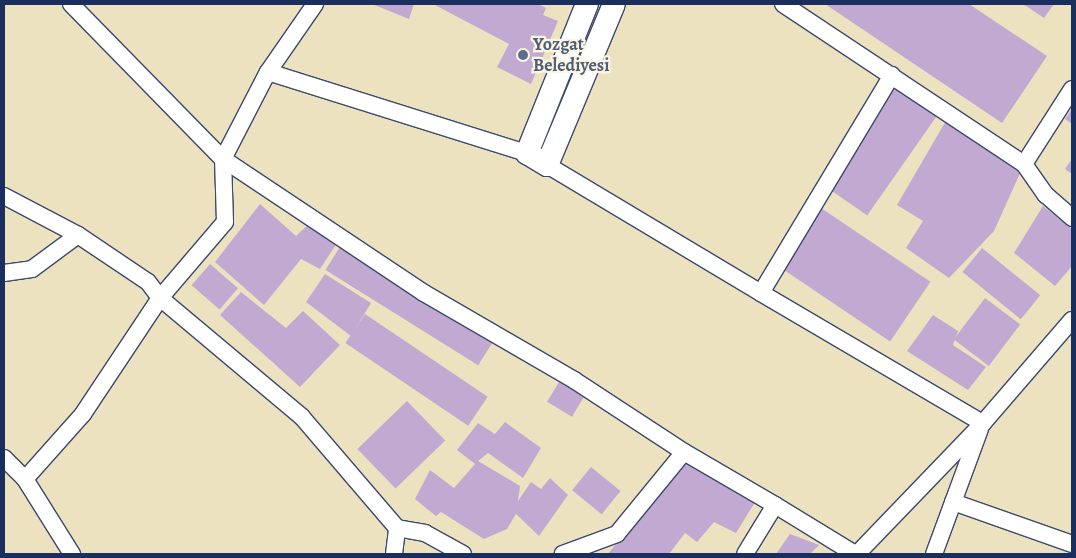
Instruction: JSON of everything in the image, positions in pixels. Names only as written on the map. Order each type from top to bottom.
[{"type":"street","points":[[71,4],[223,158],[424,293],[574,380],[684,452],[856,554],[983,423],[1072,320]]},
{"type":"street","points":[[25,479],[83,414],[160,298],[226,222],[223,158],[268,72],[315,4]]},
{"type":"street","points":[[527,152],[587,4]]},
{"type":"street","points":[[548,165],[614,4]]},
{"type":"street","points":[[783,4],[1024,164],[1046,195],[1072,218]]},
{"type":"street","points":[[268,72],[527,152],[761,293],[983,423]]},
{"type":"street","points":[[761,293],[892,75]]},
{"type":"street","points":[[1024,164],[1072,89]]},
{"type":"street","points":[[4,196],[78,235],[148,282],[160,298],[302,417],[397,528],[425,533],[464,554]]},
{"type":"street","points":[[4,273],[32,269],[78,235]]},
{"type":"street","points":[[934,554],[983,423]]},
{"type":"street","points":[[563,554],[617,534],[684,452]]},
{"type":"street","points":[[4,458],[25,479],[72,554]]},
{"type":"street","points":[[953,502],[1064,547]]},
{"type":"street","points":[[745,554],[775,505]]},
{"type":"street","points":[[394,554],[397,528]]},
{"type":"building","points":[[372,4],[414,4],[409,19]]},
{"type":"building","name":"Yozgat Belediyesi","points":[[433,4],[538,4],[546,8],[543,15],[558,21],[531,84],[497,67],[509,44]]},
{"type":"building","points":[[825,4],[969,4],[1047,56],[1002,123]]},
{"type":"building","points":[[1023,4],[1054,4],[1044,18]]},
{"type":"building","points":[[893,81],[939,113],[867,216],[821,183]]},
{"type":"building","points":[[1072,109],[1072,124],[1065,119]]},
{"type":"building","points":[[947,119],[1021,171],[994,231],[949,278],[906,248],[923,221],[897,205]]},
{"type":"building","points":[[1072,159],[1072,174],[1065,169]]},
{"type":"building","points":[[260,204],[296,236],[312,221],[339,240],[320,269],[301,259],[264,305],[215,262]]},
{"type":"building","points":[[1043,206],[1072,229],[1072,266],[1055,286],[1014,253]]},
{"type":"building","points":[[821,208],[930,282],[890,342],[781,268]]},
{"type":"building","points":[[343,242],[496,337],[478,365],[326,270]]},
{"type":"building","points":[[982,248],[1040,295],[1021,319],[962,272]]},
{"type":"building","points":[[210,264],[238,288],[220,309],[192,285]]},
{"type":"building","points":[[325,274],[371,303],[351,336],[306,302]]},
{"type":"building","points":[[241,292],[286,328],[303,311],[340,345],[300,387],[220,315]]},
{"type":"building","points":[[985,298],[1020,324],[989,366],[954,340]]},
{"type":"building","points":[[365,314],[488,397],[468,426],[345,343]]},
{"type":"building","points":[[933,315],[958,331],[953,345],[986,367],[968,390],[907,351]]},
{"type":"building","points":[[562,377],[587,392],[572,417],[547,402]]},
{"type":"building","points":[[407,401],[445,441],[396,488],[357,449]]},
{"type":"building","points":[[505,422],[541,448],[523,478],[488,453],[478,461],[520,486],[518,501],[531,482],[541,489],[550,478],[568,495],[539,536],[516,514],[507,529],[484,539],[441,512],[436,516],[415,499],[430,470],[454,488],[475,464],[457,450],[478,423],[495,434]]},
{"type":"building","points":[[685,457],[757,499],[736,533],[714,522],[697,542],[685,533],[669,554],[608,554]]},
{"type":"building","points":[[591,467],[621,491],[602,514],[572,490]]},
{"type":"building","points":[[790,534],[819,545],[810,554],[776,554]]},
{"type":"place","name":"Yozgat Belediyesi","points":[[523,55]]}]
